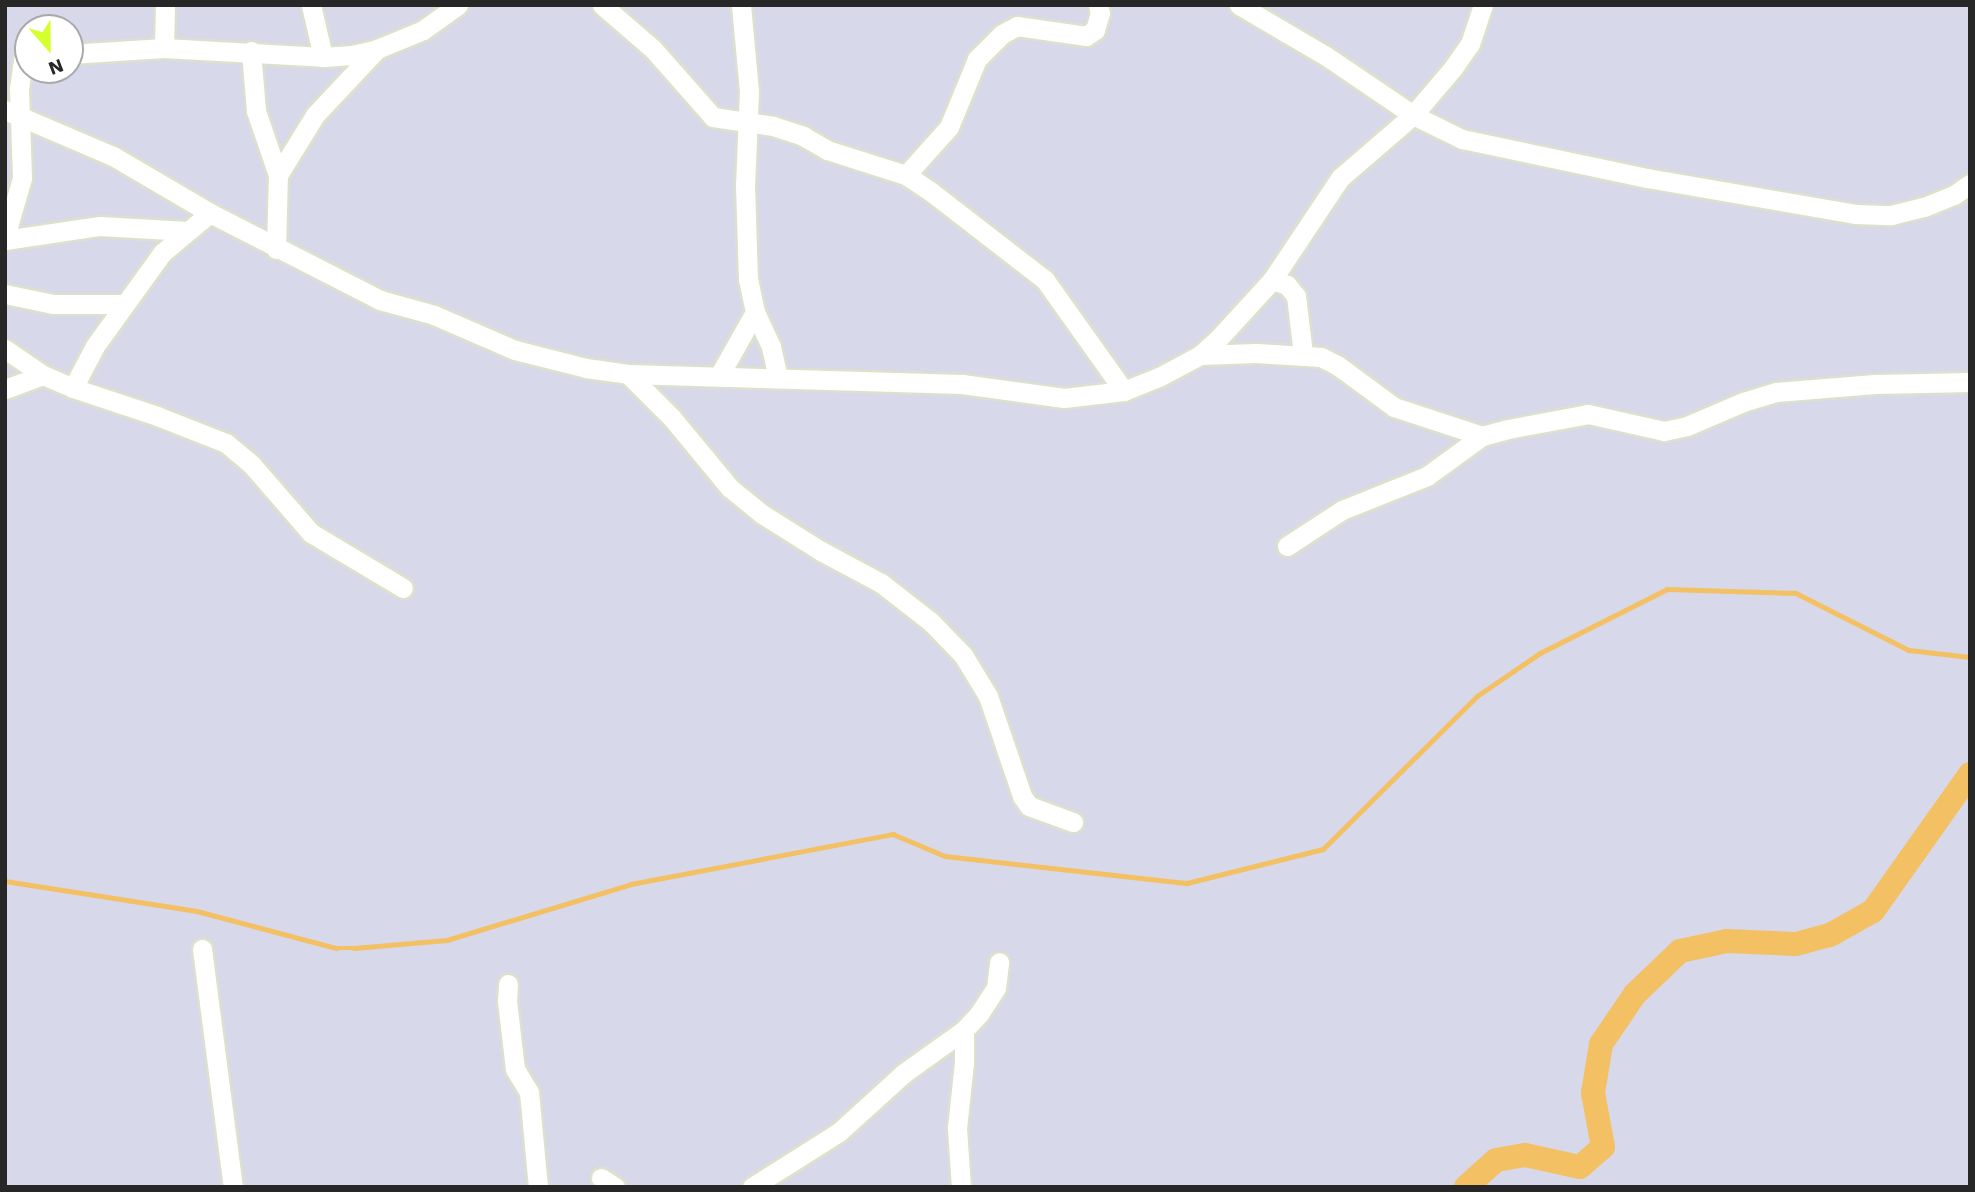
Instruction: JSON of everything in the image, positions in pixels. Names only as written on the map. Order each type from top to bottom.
[{"type":"street","points":[[164,48],[165,5]]},
{"type":"street","points":[[311,5],[323,57]]},
{"type":"street","points":[[84,53],[164,48],[323,57],[377,49],[422,30],[458,5]]},
{"type":"street","points":[[602,5],[653,50],[713,117],[773,126],[803,136],[827,150],[906,176],[1045,281],[1124,391]]},
{"type":"street","points":[[741,5],[750,91],[747,122],[748,279],[755,312],[771,347],[778,377]]},
{"type":"street","points":[[906,176],[949,127],[977,59],[1002,34],[1017,26],[1086,36],[1095,30],[1100,13],[1098,5]]},
{"type":"street","points":[[1239,5],[1326,56],[1413,115],[1462,139],[1647,178],[1855,214],[1891,215],[1924,207],[1954,195],[1970,184]]},
{"type":"street","points":[[13,113],[113,156],[276,249],[380,300],[434,315],[515,349],[586,368],[628,374],[962,384],[1064,398],[1124,391],[1159,377],[1200,355],[1272,280],[1340,178],[1413,115],[1470,44],[1483,5]]},
{"type":"street","points":[[278,175],[316,115],[377,49]]},
{"type":"street","points":[[251,51],[256,111],[278,175],[276,249]]},
{"type":"street","points":[[16,84],[13,113],[22,178],[5,239],[100,226],[187,231]]},
{"type":"street","points":[[73,388],[123,304],[162,253],[210,213]]},
{"type":"street","points":[[1272,280],[1287,285],[1296,296],[1303,354]]},
{"type":"street","points":[[5,294],[53,304],[123,304]]},
{"type":"street","points":[[719,376],[755,312]]},
{"type":"street","points":[[5,349],[43,375],[73,388],[226,443],[251,465],[311,533],[403,588]]},
{"type":"street","points":[[1200,355],[1303,354],[1321,358],[1337,365],[1394,407],[1482,436]]},
{"type":"street","points":[[628,374],[741,497],[821,551],[881,583],[931,622],[963,655],[988,696],[1022,796],[1029,806],[1073,822]]},
{"type":"street","points":[[5,389],[43,375]]},
{"type":"street","points":[[1287,546],[1342,510],[1427,476],[1482,436],[1588,414],[1664,431],[1687,426],[1743,402],[1776,393],[1875,383],[1970,382]]},
{"type":"street","points":[[202,949],[233,1187]]},
{"type":"street","points":[[752,1187],[839,1132],[904,1073],[964,1030],[979,1014],[996,988],[999,962]]},
{"type":"street","points":[[508,984],[507,1001],[515,1069],[529,1092],[538,1187]]},
{"type":"street","points":[[961,1187],[957,1128],[964,1063],[964,1030]]},
{"type":"waterway","points":[[5,881],[197,911],[336,948],[447,940],[631,884],[893,834],[945,856],[1187,883],[1323,849],[1477,696],[1540,653],[1667,589],[1796,593],[1909,650],[1970,657]]},
{"type":"waterway","points":[[1466,1187],[1496,1160],[1525,1155],[1580,1167],[1603,1147],[1593,1093],[1601,1044],[1635,994],[1680,951],[1727,941],[1796,944],[1830,935],[1873,911],[1970,774]]}]
